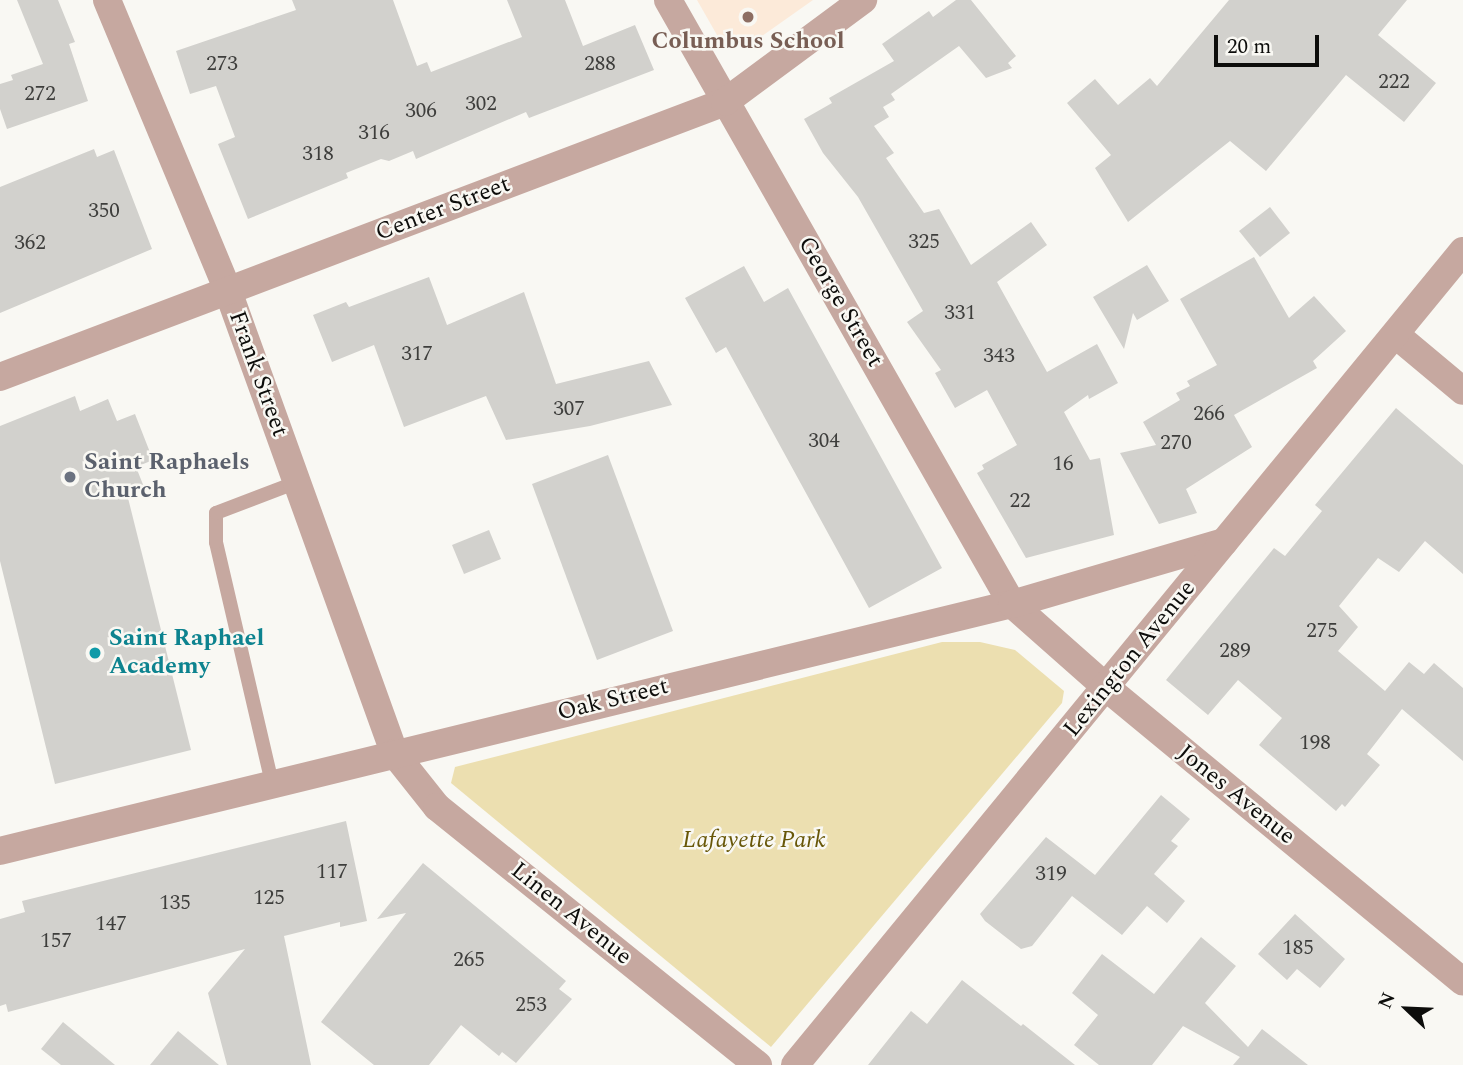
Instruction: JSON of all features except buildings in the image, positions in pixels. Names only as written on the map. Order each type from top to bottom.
[{"type":"street","name":"Frank Street","points":[[107,0],[228,291],[394,753]]},
{"type":"street","name":"Center Street","points":[[0,377],[724,102],[863,0]]},
{"type":"street","name":"George Street","points":[[673,2],[724,102],[1012,604]]},
{"type":"street","name":"Lexington Avenue","points":[[795,1065],[1108,689],[1224,542],[1463,251]]},
{"type":"street","points":[[1396,335],[1463,391]]},
{"type":"street","name":"Oak Street","points":[[0,851],[1012,604],[1224,542]]},
{"type":"street","name":"Jones Avenue","points":[[1012,604],[1108,689],[1463,982]]},
{"type":"street","name":"Linen Avenue","points":[[394,753],[437,807],[758,1065]]},
{"type":"lane","points":[[272,783],[216,542],[216,513],[297,482]]},
{"type":"shaded area","name":"Columbus School","points":[[697,0],[813,0],[755,41],[735,47],[721,42]]},
{"type":"green space","name":"Lafayette Park","points":[[942,642],[980,642],[1015,650],[1064,691],[1062,703],[771,1047],[451,783],[455,767]]},
{"type":"place","name":"Columbus School","points":[[748,17]]},
{"type":"place","name":"Saint Raphaels Church","points":[[70,477]]},
{"type":"place","name":"Saint Raphael Academy","points":[[95,653]]}]
